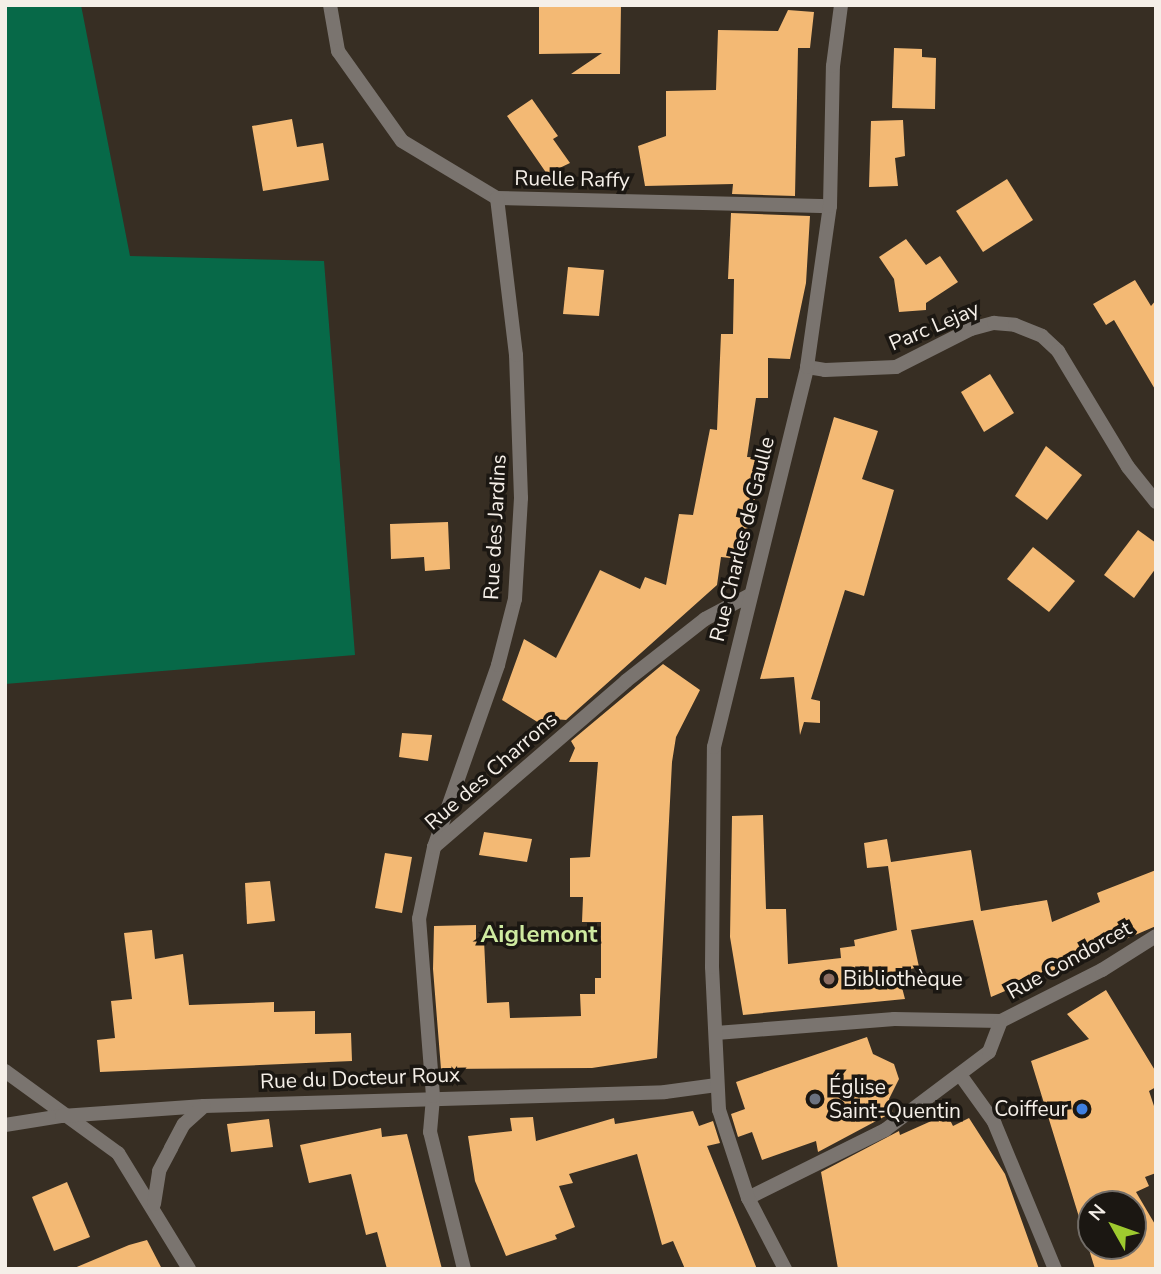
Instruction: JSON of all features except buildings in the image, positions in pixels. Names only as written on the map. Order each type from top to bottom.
[{"type":"street","name":"Ruelle Raffy","points":[[330,5],[338,51],[401,141],[497,198],[830,206]]},
{"type":"street","name":"Rue Charles de Gaulle","points":[[785,1269],[748,1198],[719,1110],[714,747],[748,596],[807,366],[830,206],[833,66],[841,5]]},
{"type":"street","name":"Rue des Jardins","points":[[434,847],[498,665],[515,599],[521,498],[516,355],[497,198]]},
{"type":"street","name":"Parc Lejay","points":[[807,366],[825,370],[896,367],[971,329],[994,323],[1014,325],[1042,336],[1058,351],[1133,475],[1156,502]]},
{"type":"street","name":"Rue des Charrons","points":[[464,1269],[430,1132],[433,1096],[419,919],[434,847],[626,681],[705,619],[748,596]]},
{"type":"street","name":"Rue Condorcet","points":[[716,1033],[894,1019],[1001,1021],[1102,970],[1156,936]]},
{"type":"street","name":"Rue Condorcet","points":[[748,1198],[885,1130],[961,1076],[989,1052],[1001,1021]]},
{"type":"street","points":[[5,1071],[62,1115],[118,1153],[153,1204],[189,1269]]},
{"type":"street","points":[[961,1076],[994,1122],[1055,1269]]},
{"type":"street","name":"Rue du Docteur Roux","points":[[5,1125],[62,1115],[204,1106],[433,1096],[665,1092],[717,1084]]},
{"type":"street","points":[[153,1204],[159,1171],[184,1124],[204,1106]]},
{"type":"green space","points":[[5,5],[81,5],[130,256],[324,261],[355,655],[5,684]]},
{"type":"place","name":"Bibliothèque","points":[[829,979]]},
{"type":"place","name":"Église Saint-Quentin","points":[[815,1099]]},
{"type":"place","name":"Coiffeur","points":[[1082,1109]]},
{"type":"district","name":"Aiglemont","points":[[539,935]]}]
